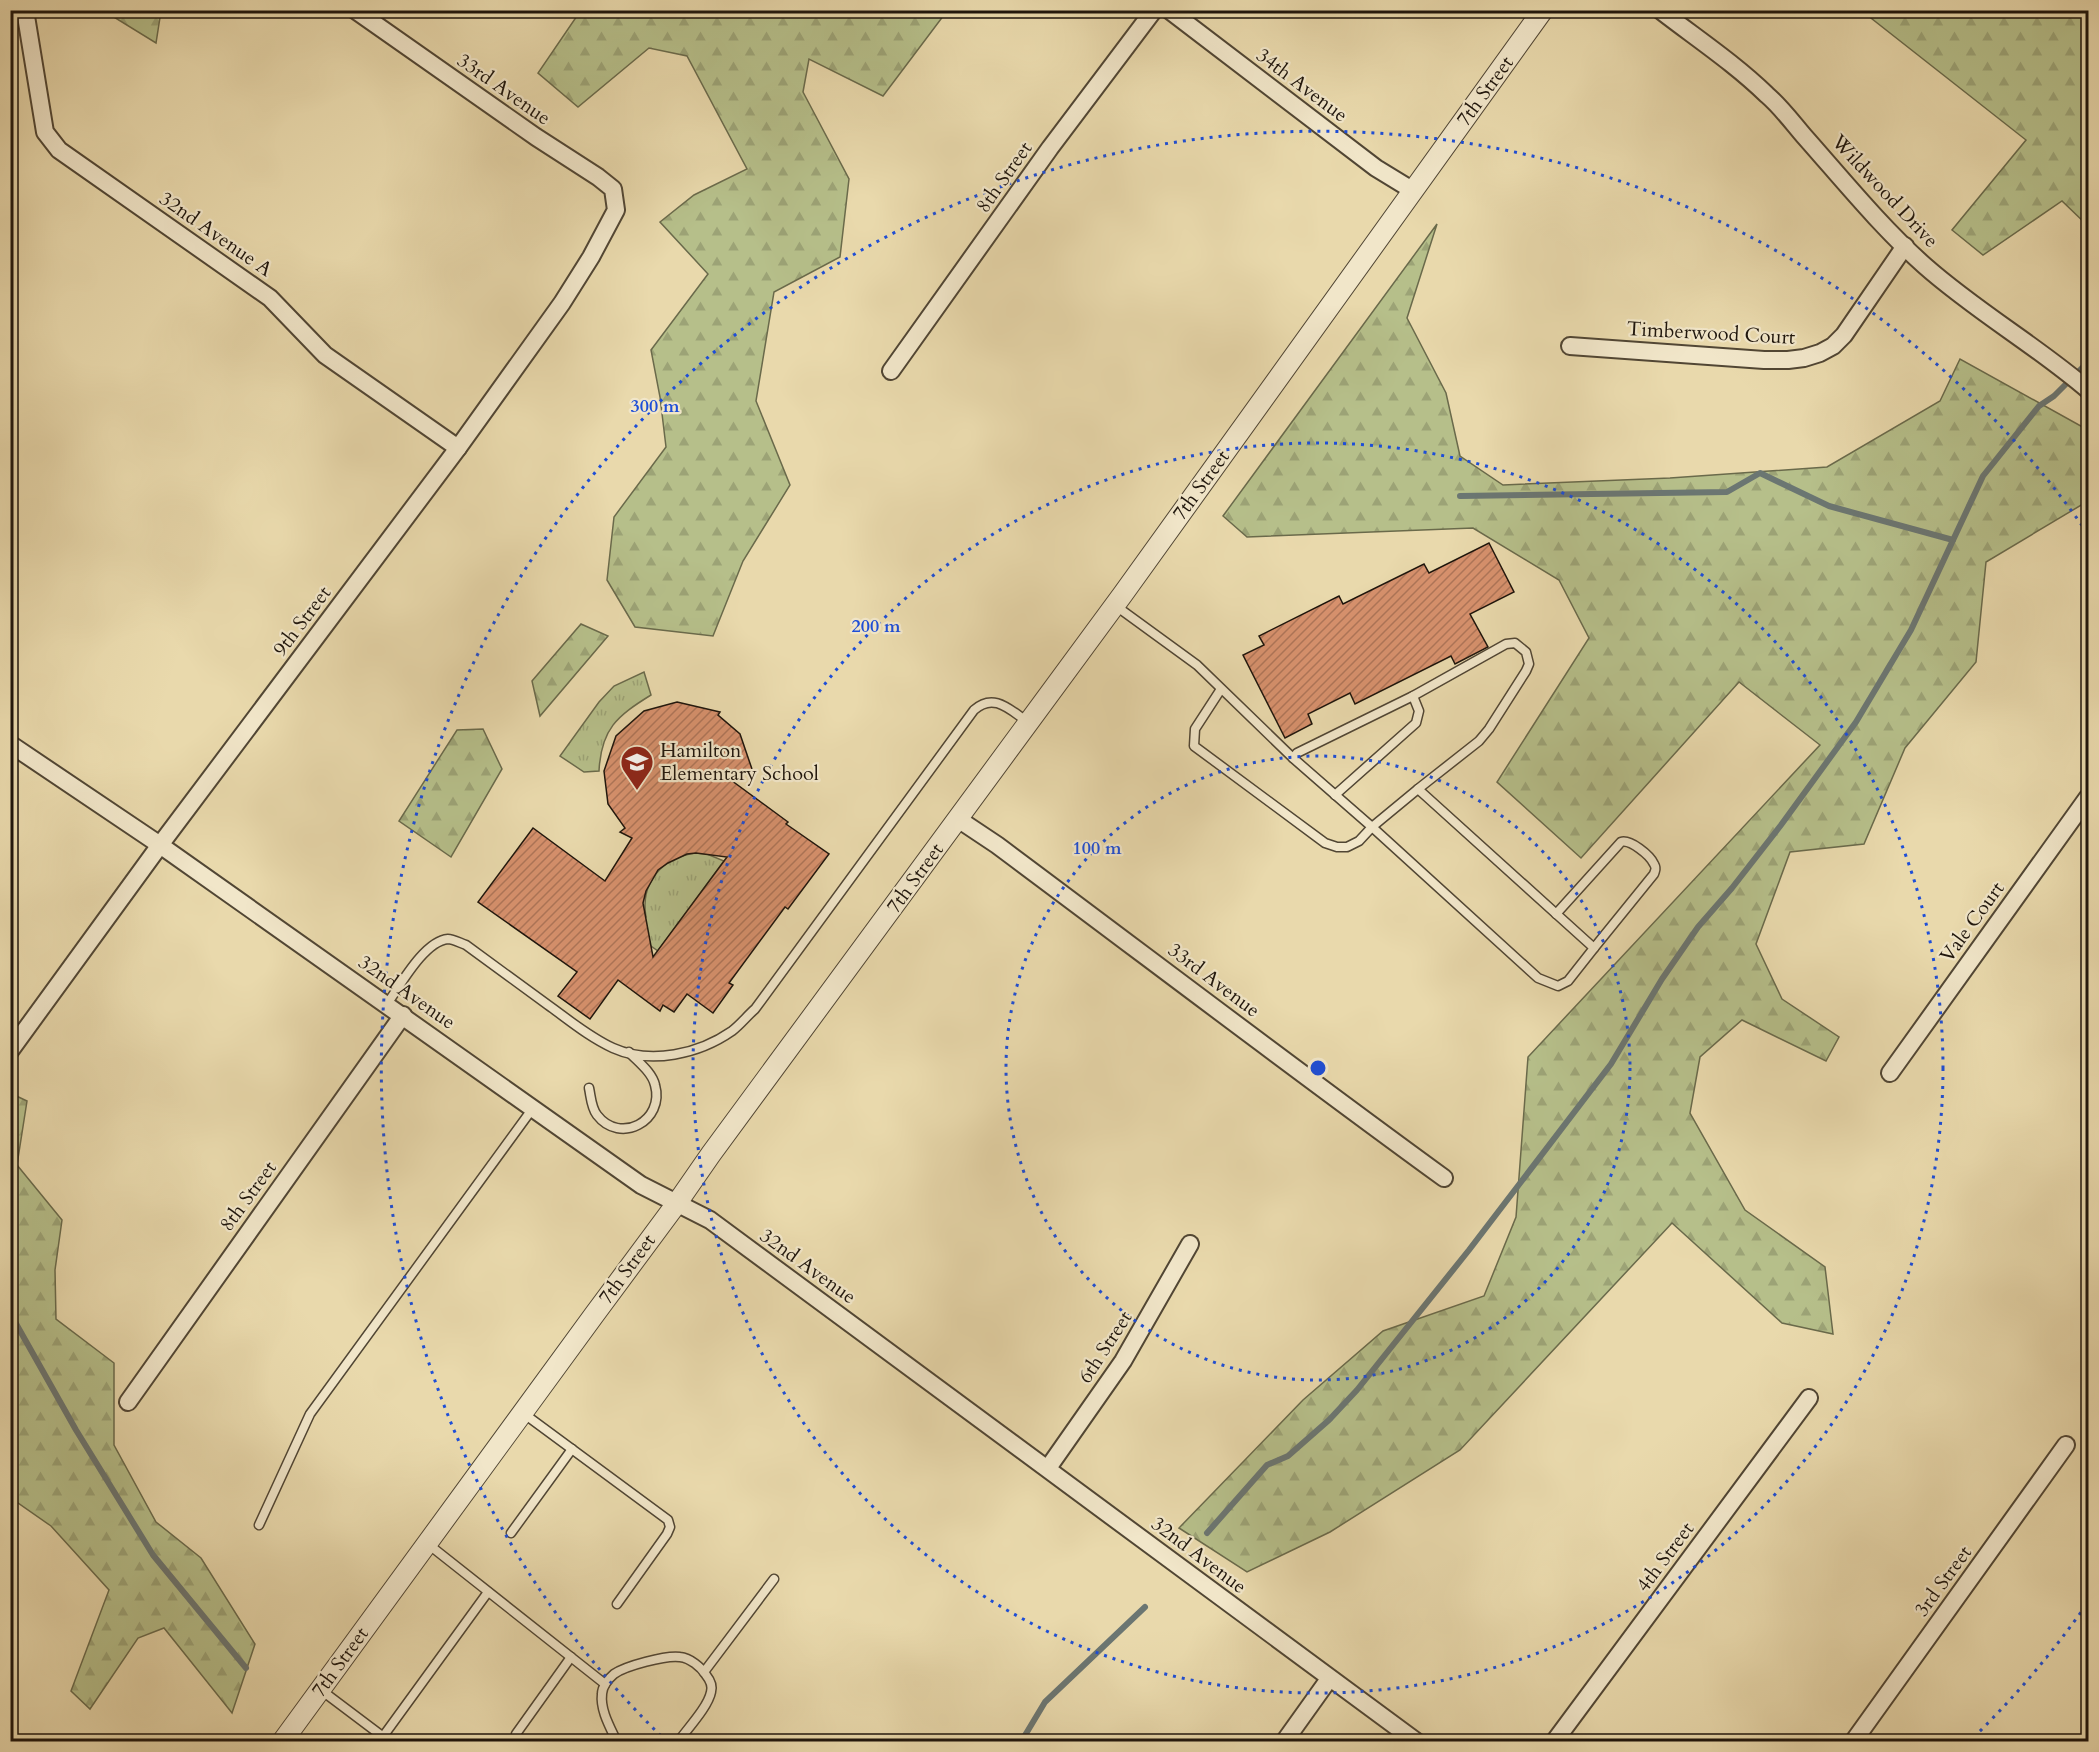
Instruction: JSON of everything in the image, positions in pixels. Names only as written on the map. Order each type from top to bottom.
[{"type":"street","name":"32nd Avenue A","points":[[25,10],[45,132],[59,150],[246,280],[281,308],[309,341],[325,355],[458,448]]},
{"type":"street","name":"33rd Avenue","points":[[355,10],[374,16],[536,137],[598,177],[613,189],[616,210]]},
{"type":"street","name":"8th Street","points":[[891,371],[1050,148],[1154,10]]},
{"type":"street","name":"34th Avenue","points":[[1169,10],[1376,168],[1413,190]]},
{"type":"street","name":"7th Street","points":[[282,1742],[1115,605],[1543,10]]},
{"type":"street","name":"Wildwood Drive","points":[[1660,10],[1740,70],[1769,96],[1905,246],[1967,300],[2057,363],[2088,390]]},
{"type":"street","name":"9th Street","points":[[10,1051],[160,845],[458,448],[562,303],[591,257],[616,210]]},
{"type":"street","name":"Timberwood Court","points":[[1570,346],[1764,360],[1804,358],[1833,346],[1844,335],[1905,246]]},
{"type":"street","name":"32nd Avenue","points":[[10,744],[160,845],[641,1185],[710,1220],[1417,1742]]},
{"type":"street","name":"Vale Court","points":[[1890,1073],[2088,797]]},
{"type":"street","name":"33rd Avenue","points":[[958,819],[997,845],[1240,1025],[1316,1085],[1444,1178]]},
{"type":"street","name":"8th Street","points":[[128,1402],[403,1015]]},
{"type":"street","name":"6th Street","points":[[1048,1468],[1124,1361],[1190,1244]]},
{"type":"street","name":"4th Street","points":[[1554,1742],[1809,1398]]},
{"type":"street","name":"3rd Street","points":[[1853,1742],[2066,1445]]},
{"type":"street","points":[[1284,1742],[1329,1679]]},
{"type":"lane","points":[[1115,605],[1192,661],[1293,758],[1538,978],[1558,986],[1568,981],[1653,874],[1656,869],[1654,864],[1634,844],[1625,840],[1621,842],[1556,914]]},
{"type":"lane","points":[[1221,689],[1195,729],[1194,746],[1325,843],[1337,848],[1347,847],[1359,841],[1372,827],[1479,741],[1526,671],[1528,664],[1526,652],[1515,643],[1506,644],[1413,696],[1297,753],[1293,758]]},
{"type":"lane","points":[[1335,795],[1416,723],[1419,711],[1413,696]]},
{"type":"lane","points":[[387,1004],[424,952],[435,942],[449,939],[466,945],[590,1035],[615,1049],[665,1056],[690,1052],[712,1043],[734,1030],[755,1009],[974,710],[981,703],[989,701],[1002,705],[1028,723]]},
{"type":"lane","points":[[1418,789],[1594,948]]},
{"type":"lane","points":[[589,1088],[591,1102],[597,1115],[608,1124],[621,1129],[635,1128],[646,1121],[652,1112],[655,1100],[655,1085],[650,1075],[629,1052]]},
{"type":"lane","points":[[260,1525],[310,1414],[533,1108]]},
{"type":"lane","points":[[522,1413],[668,1520],[670,1527],[617,1604]]},
{"type":"lane","points":[[511,1533],[572,1449]]},
{"type":"lane","points":[[427,1544],[605,1684]]},
{"type":"lane","points":[[704,1672],[774,1579]]},
{"type":"lane","points":[[320,1689],[384,1740],[488,1592]]},
{"type":"lane","points":[[516,1734],[572,1657]]},
{"type":"lane","points":[[617,1742],[603,1706],[602,1692],[605,1684],[614,1674],[627,1669],[666,1658],[680,1657],[692,1662],[704,1672],[711,1683],[712,1690],[708,1700],[678,1742]]},
{"type":"green space","points":[[581,10],[947,11],[883,96],[809,59],[803,92],[849,179],[840,257],[774,292],[756,401],[790,485],[743,561],[713,636],[635,627],[607,580],[614,517],[666,447],[651,350],[708,274],[660,222],[694,195],[747,169],[687,56],[649,48],[578,107],[538,73]]},
{"type":"green space","points":[[104,11],[161,11],[156,43]]},
{"type":"green space","points":[[1862,11],[2088,11],[2088,226],[2062,201],[1983,255],[1952,230],[2026,140]]},
{"type":"green space","points":[[1437,224],[1407,318],[1446,393],[1460,456],[1503,485],[1670,478],[1827,467],[1940,401],[1960,359],[2088,430],[2088,501],[1986,562],[1976,662],[1905,748],[1864,844],[1790,852],[1756,944],[1782,999],[1839,1037],[1826,1061],[1742,1020],[1700,1057],[1690,1113],[1745,1210],[1825,1267],[1833,1334],[1782,1323],[1672,1223],[1460,1450],[1330,1532],[1247,1572],[1179,1528],[1303,1400],[1383,1331],[1484,1296],[1516,1217],[1528,1057],[1820,745],[1739,682],[1581,858],[1497,782],[1589,638],[1559,580],[1473,528],[1247,537],[1223,516]]},
{"type":"green space","points":[[581,624],[608,636],[540,716],[532,681]]},
{"type":"green space","points":[[644,672],[651,695],[620,717],[613,725],[603,744],[599,771],[584,772],[560,756],[599,702],[614,686]]},
{"type":"green space","points":[[483,729],[502,769],[451,857],[399,821],[457,730]]},
{"type":"green space","points":[[696,853],[707,854],[724,861],[658,951],[620,924],[646,917],[646,893],[656,874],[673,860]]},
{"type":"green space","points":[[10,1093],[27,1101],[17,1165],[62,1220],[55,1270],[56,1319],[114,1363],[114,1445],[156,1522],[201,1558],[255,1644],[232,1713],[164,1628],[138,1638],[90,1709],[71,1691],[109,1590],[51,1526],[11,1498]]},
{"type":"building","points":[[1489,543],[1514,592],[1470,614],[1488,647],[1455,664],[1451,656],[1355,704],[1350,693],[1308,714],[1312,724],[1285,738],[1243,655],[1264,645],[1259,636],[1339,596],[1343,604],[1424,564],[1429,573]]},
{"type":"building","points":[[677,702],[720,712],[718,715],[740,734],[754,775],[720,772],[788,822],[786,824],[829,854],[788,909],[785,907],[729,983],[733,985],[713,1013],[687,994],[674,1012],[663,1005],[660,1011],[618,980],[590,1019],[558,996],[577,972],[478,902],[533,828],[605,881],[632,838],[620,832],[625,828],[608,804],[604,771],[616,736],[644,711]],"holes":[[[687,854],[727,857],[653,957],[643,903],[646,891],[658,870]]]},
{"type":"waterway","points":[[1207,1533],[1267,1465],[1288,1456],[1329,1420],[1357,1390],[1469,1250],[1611,1064],[1662,979],[1698,927],[1781,825],[1856,722],[1911,630],[1983,476],[2039,406],[2054,396],[2088,362]]},
{"type":"waterway","points":[[1460,496],[1727,492],[1760,473],[1829,506],[1953,540]]},
{"type":"waterway","points":[[10,1313],[76,1430],[153,1555],[246,1668]]},
{"type":"waterway","points":[[1021,1742],[1045,1702],[1145,1607]]},
{"type":"place","name":"Hamilton Elementary School","points":[[637,791]]}]
